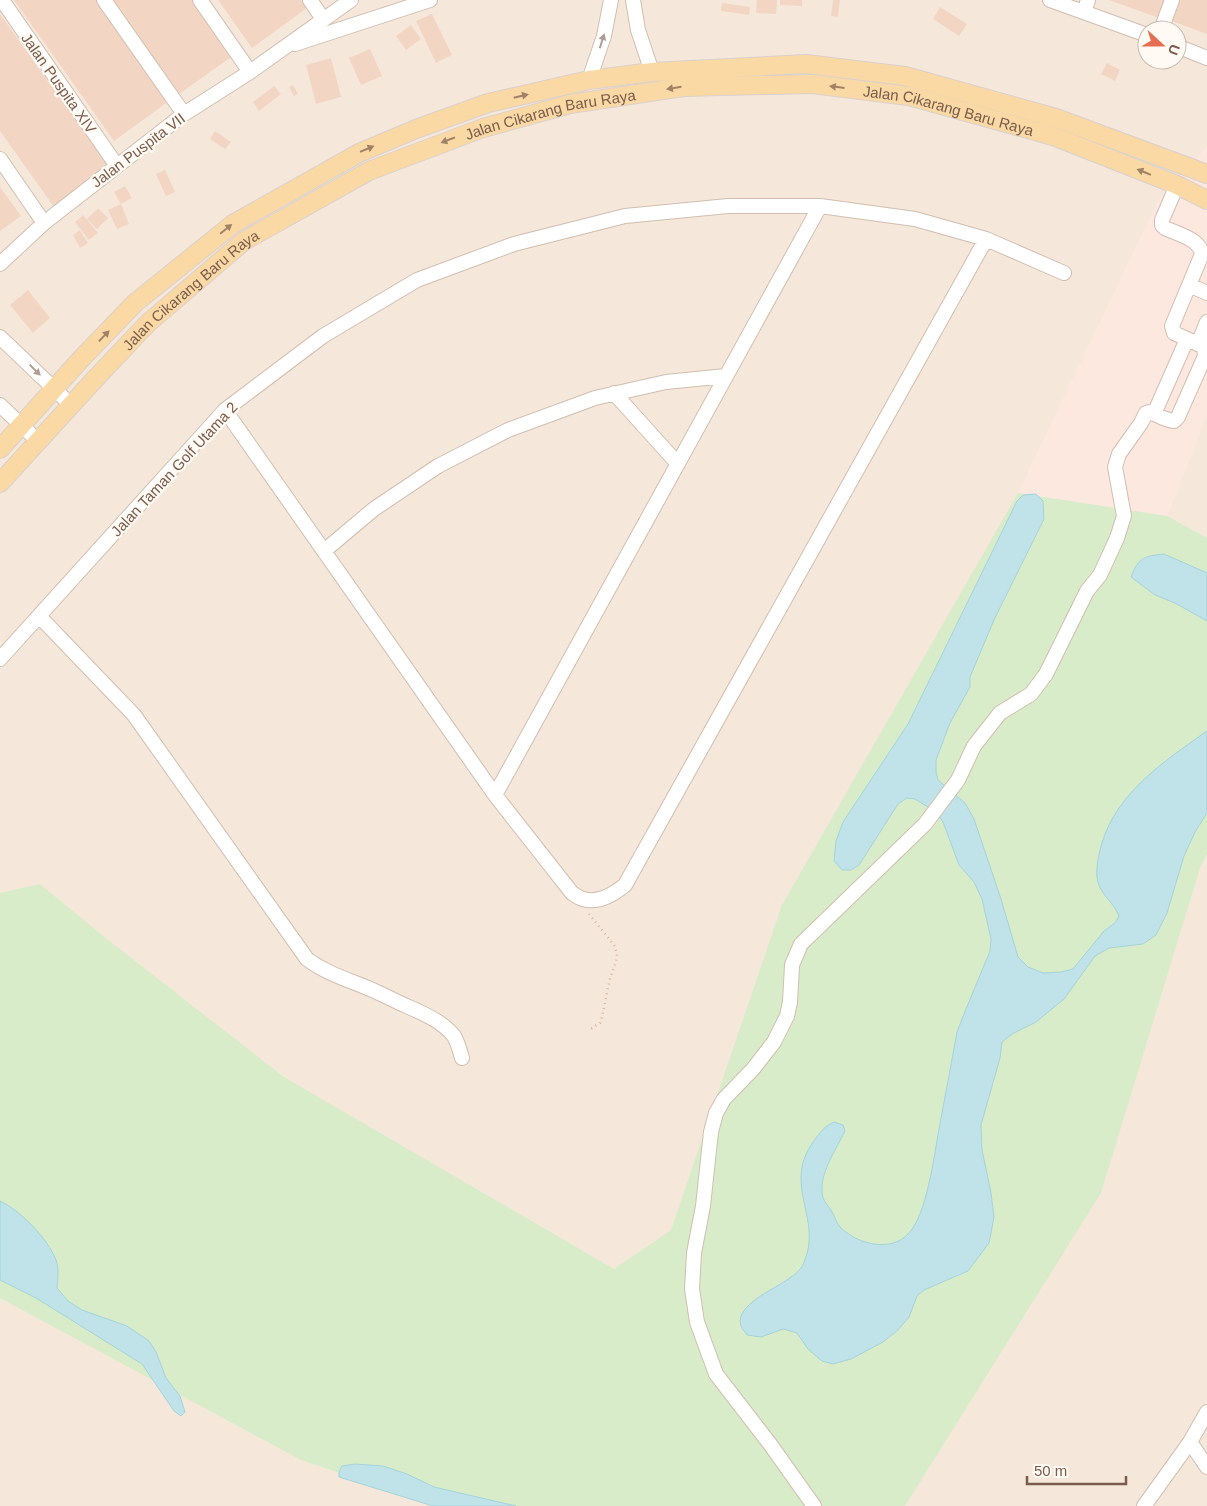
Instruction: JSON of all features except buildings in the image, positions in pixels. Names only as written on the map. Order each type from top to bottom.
[{"type":"main road","name":"Jalan Cikarang Baru Raya","points":[[0,449],[81,359],[135,303],[233,224],[359,153],[416,129],[488,104],[589,80],[652,72],[806,64],[905,76],[1056,118],[1207,174]]},
{"type":"main road","name":"Jalan Cikarang Baru Raya","points":[[0,483],[148,323],[244,241],[369,171],[483,128],[570,104],[683,87],[812,84],[909,96],[1053,136],[1177,185],[1206,199]]},
{"type":"main road","points":[[81,359],[84,371],[95,379]]},
{"type":"street","name":"Jalan Puspita XIV","points":[[2,0],[117,166]]},
{"type":"street","points":[[104,0],[184,114]]},
{"type":"street","points":[[200,0],[250,72]]},
{"type":"street","points":[[310,0],[323,19]]},
{"type":"street","name":"Jalan Puspita VII","points":[[0,264],[44,223],[184,114],[250,72],[351,0]]},
{"type":"street","name":"Jalan Puspita VII","points":[[285,48],[430,0]]},
{"type":"street","points":[[589,80],[604,36],[611,0]]},
{"type":"street","points":[[632,0],[638,30],[652,72]]},
{"type":"street","points":[[1050,0],[1086,6],[1137,30]]},
{"type":"street","points":[[1165,20],[1172,0]]},
{"type":"street","points":[[1187,50],[1207,58]]},
{"type":"street","points":[[0,159],[44,223]]},
{"type":"street","points":[[814,1506],[770,1444],[716,1374],[697,1322],[692,1288],[694,1253],[703,1206],[711,1132],[716,1113],[724,1099],[753,1069],[774,1042],[787,1016],[790,1002],[792,965],[801,944],[925,824],[958,780],[974,746],[1000,713],[1031,694],[1046,674],[1087,591],[1100,576],[1117,538],[1124,516],[1115,467],[1119,454],[1146,413],[1150,412],[1174,421],[1178,417],[1205,356],[1204,348],[1174,333],[1172,326],[1202,254],[1197,243],[1162,225],[1162,220],[1177,185]]},
{"type":"street","name":"Jalan Taman Golf Utama 2","points":[[0,659],[226,410],[324,336],[417,280],[514,244],[625,216],[728,206],[820,206],[915,219],[986,238],[1064,273]]},
{"type":"street","points":[[495,795],[820,206]]},
{"type":"street","points":[[226,410],[495,795],[572,893],[584,900],[597,901],[614,894],[625,885],[986,238]]},
{"type":"street","points":[[1190,285],[1207,293]]},
{"type":"street","points":[[1154,414],[1192,342],[1207,322]]},
{"type":"street","points":[[0,336],[71,405]]},
{"type":"street","points":[[324,551],[374,509],[438,466],[508,430],[595,398],[614,393],[666,382],[726,376]]},
{"type":"street","points":[[614,393],[678,464]]},
{"type":"street","points":[[0,405],[38,441]]},
{"type":"street","points":[[39,616],[134,715],[307,959],[319,968],[425,1014],[454,1036],[462,1058]]},
{"type":"street","points":[[1144,1506],[1190,1442],[1207,1412]]},
{"type":"street","points":[[1190,1442],[1207,1466]]},
{"type":"path","points":[[572,893],[614,945],[617,954],[602,1017],[600,1022],[589,1030]]},
{"type":"shaded area","points":[[0,0],[1207,0],[1207,1506],[0,1506]]},
{"type":"shaded area","points":[[1207,147],[1207,415],[1167,516],[1018,493],[1159,199]]},
{"type":"green space","points":[[1018,493],[1167,516],[1207,538],[1207,854],[1200,868],[1101,1193],[905,1506],[439,1506],[301,1460],[0,1298],[0,893],[40,884],[107,939],[284,1077],[614,1269],[671,1230],[782,905]]},
{"type":"water","points":[[1036,494],[1043,501],[1044,519],[994,620],[970,677],[970,687],[950,723],[936,760],[938,780],[965,803],[974,819],[1018,957],[1028,967],[1043,973],[1073,969],[1104,931],[1115,923],[1119,916],[1100,888],[1097,877],[1099,855],[1109,825],[1119,808],[1145,779],[1207,731],[1207,813],[1195,832],[1184,856],[1167,913],[1156,935],[1143,944],[1109,948],[1095,956],[1064,999],[1036,1022],[1012,1034],[1002,1042],[1000,1058],[981,1125],[982,1150],[994,1217],[989,1243],[968,1271],[924,1290],[917,1296],[909,1317],[898,1330],[883,1342],[851,1359],[833,1364],[822,1361],[808,1349],[797,1333],[783,1329],[761,1337],[747,1335],[741,1326],[741,1317],[745,1309],[753,1301],[794,1275],[803,1265],[807,1254],[809,1225],[801,1185],[801,1171],[805,1157],[813,1142],[824,1128],[834,1122],[843,1125],[845,1131],[824,1175],[822,1193],[840,1227],[864,1242],[883,1245],[901,1240],[915,1225],[929,1184],[957,1032],[990,951],[991,939],[982,899],[974,882],[959,865],[943,822],[936,812],[915,799],[907,798],[898,804],[859,865],[851,870],[842,870],[834,861],[836,841],[843,822],[908,724],[1017,501],[1023,495]]},
{"type":"water","points":[[1164,554],[1207,573],[1207,621],[1175,603],[1155,595],[1131,577],[1136,566],[1143,559]]},
{"type":"water","points":[[0,1201],[24,1218],[47,1243],[57,1263],[57,1288],[68,1301],[82,1310],[127,1326],[149,1341],[156,1352],[166,1378],[180,1396],[185,1412],[181,1416],[174,1411],[142,1364],[36,1298],[0,1280]]},
{"type":"water","points":[[355,1464],[383,1466],[407,1474],[434,1487],[516,1506],[433,1506],[339,1477],[342,1466]]}]
